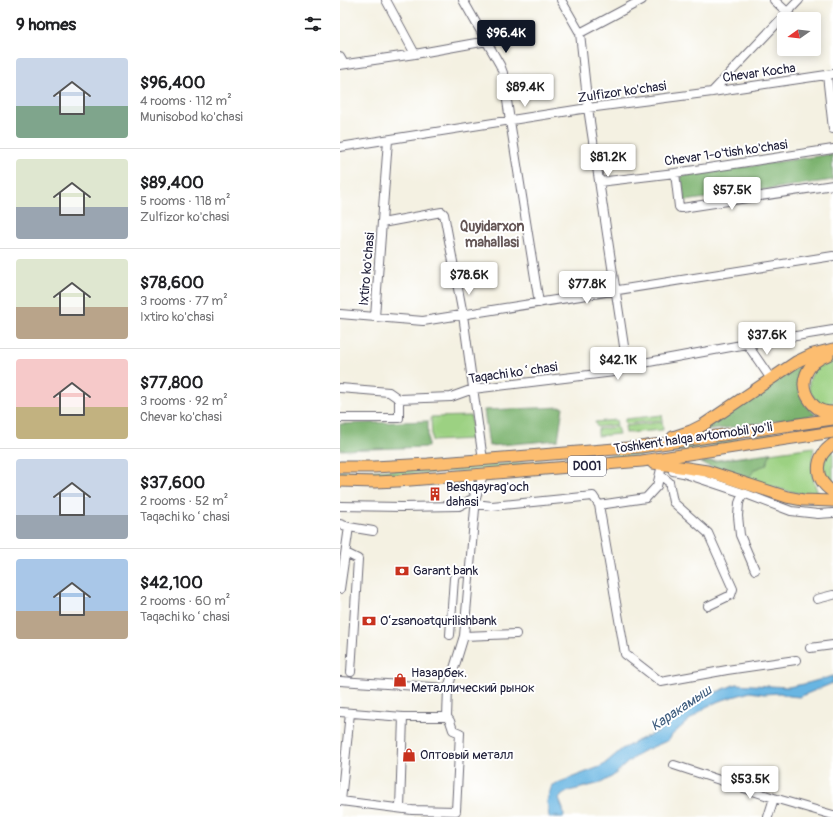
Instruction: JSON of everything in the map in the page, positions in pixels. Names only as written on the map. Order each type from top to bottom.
[{"type":"highway","points":[[640,447],[675,437],[703,425],[804,358],[833,349]]},
{"type":"highway","points":[[833,353],[820,358],[812,364],[806,374],[804,386],[807,397],[814,406],[823,411],[833,412]]},
{"type":"highway","name":"Toshkent halqa avtomobil yo'li","points":[[340,467],[374,467],[483,460],[640,447],[833,419]]},
{"type":"highway","name":"Toshkent halqa avtomobil yo'li","points":[[340,481],[398,481],[642,461],[833,432]]},
{"type":"highway","points":[[642,461],[661,469],[707,471],[746,491],[803,500],[832,498],[823,482],[818,467],[823,453],[833,444]]},
{"type":"street","points":[[386,0],[415,54]]},
{"type":"street","points":[[463,0],[500,65],[503,73],[539,303]]},
{"type":"street","points":[[560,0],[580,33],[588,108],[627,366]]},
{"type":"street","points":[[580,33],[642,0]]},
{"type":"street","points":[[774,0],[787,12],[799,0]]},
{"type":"street","points":[[712,92],[777,23]]},
{"type":"street","points":[[341,62],[415,54],[487,42]]},
{"type":"street","points":[[830,74],[833,129]]},
{"type":"street","name":"Chevar Kocha","points":[[712,92],[830,74]]},
{"type":"street","name":"Zulfizor ko'chasi","points":[[340,147],[588,108],[712,92]]},
{"type":"street","name":"Ixtiro ko'chasi","points":[[375,317],[388,140]]},
{"type":"street","name":"Chevar 1-o'tish ko'chasi","points":[[599,182],[675,173],[833,149]]},
{"type":"street","points":[[675,173],[679,207],[682,208],[833,185]]},
{"type":"street","name":"Ixtiro ko'chasi","points":[[382,223],[442,212],[444,214],[462,315],[483,460]]},
{"type":"street","points":[[340,314],[423,321],[833,256]]},
{"type":"street","name":"Taqachi koʻchasi","points":[[340,388],[389,392],[399,399],[451,397],[473,389],[614,372],[627,366],[833,330]]},
{"type":"street","points":[[747,344],[771,379]]},
{"type":"street","points":[[340,418],[399,418],[399,399]]},
{"type":"street","points":[[599,505],[646,498],[657,486],[661,469]]},
{"type":"street","points":[[661,469],[669,482],[673,502],[708,533],[733,589],[731,595],[708,606]]},
{"type":"street","points":[[350,713],[341,801],[412,810],[456,811],[460,733],[453,730],[447,717],[448,688],[464,636],[475,500],[483,475]]},
{"type":"street","points":[[467,476],[475,500]]},
{"type":"street","points":[[755,570],[740,535],[738,516],[739,503],[746,491],[791,511],[818,514],[830,513],[827,509],[827,505],[832,498]]},
{"type":"street","points":[[340,506],[459,506],[475,500],[492,506],[593,496],[599,505],[625,654],[662,682],[796,660]]},
{"type":"street","points":[[340,524],[372,531]]},
{"type":"street","points":[[340,589],[349,527]]},
{"type":"street","points":[[346,553],[358,559],[351,672]]},
{"type":"street","points":[[450,635],[454,578],[456,573],[469,572]]},
{"type":"street","points":[[817,599],[833,595]]},
{"type":"street","points":[[464,636],[516,634]]},
{"type":"street","points":[[810,648],[833,645]]},
{"type":"street","points":[[340,681],[448,688]]},
{"type":"street","points":[[340,712],[403,718],[447,717]]},
{"type":"street","points":[[400,808],[403,718]]},
{"type":"street","points":[[674,765],[774,798],[833,815]]},
{"type":"street","points":[[768,817],[774,798]]},
{"type":"green space","points":[[832,154],[833,180],[685,201],[681,176]]},
{"type":"green space","points":[[833,356],[833,406],[826,407],[818,404],[809,390],[809,381],[814,369]]},
{"type":"green space","points":[[808,360],[799,383],[799,388],[803,401],[816,415],[699,432]]},
{"type":"green space","points":[[563,407],[558,440],[489,446],[484,410]]},
{"type":"green space","points":[[662,415],[663,420],[625,424],[625,419]]},
{"type":"green space","points":[[471,416],[472,439],[432,441],[431,417]]},
{"type":"green space","points":[[616,420],[617,425],[597,427],[595,422]]},
{"type":"green space","points":[[428,421],[428,447],[340,450],[340,424]]},
{"type":"green space","points":[[662,422],[663,430],[626,433],[625,426]]},
{"type":"green space","points":[[833,425],[833,428],[661,454],[475,471],[394,475],[340,475],[340,471],[407,470],[602,456],[686,446]]},
{"type":"green space","points":[[617,427],[619,434],[598,436],[598,429]]},
{"type":"green space","points":[[814,447],[812,472],[814,483],[819,495],[804,494],[774,488],[702,462]]},
{"type":"green space","points":[[833,449],[833,489],[828,485],[821,468],[829,452]]},
{"type":"green space","points":[[771,453],[766,465],[755,469],[748,479],[700,463]]},
{"type":"water","points":[[833,676],[833,683],[799,697],[780,693],[764,694],[750,692],[719,701],[706,707],[672,735],[669,740],[641,752],[613,776],[601,783],[569,791],[562,795],[559,799],[564,817],[549,817],[547,801],[552,785],[602,766],[622,749],[659,731],[697,702],[714,693],[736,684],[788,687]]},
{"type":"place","name":"Beshqayrag'och dahasi","points":[[435,494]]},
{"type":"place","name":"Garant bank","points":[[402,571]]},
{"type":"place","name":"Oʻzsanoatqurilishbank","points":[[369,621]]},
{"type":"place","name":"Назарбек. Металлический рынок","points":[[400,680]]},
{"type":"place","name":"Оптовый металл","points":[[409,755]]},
{"type":"district","name":"Quyidarxon mahallasi","points":[[492,234]]},
{"type":"water label","name":"Каракамыш","points":[[681,708]]}]
